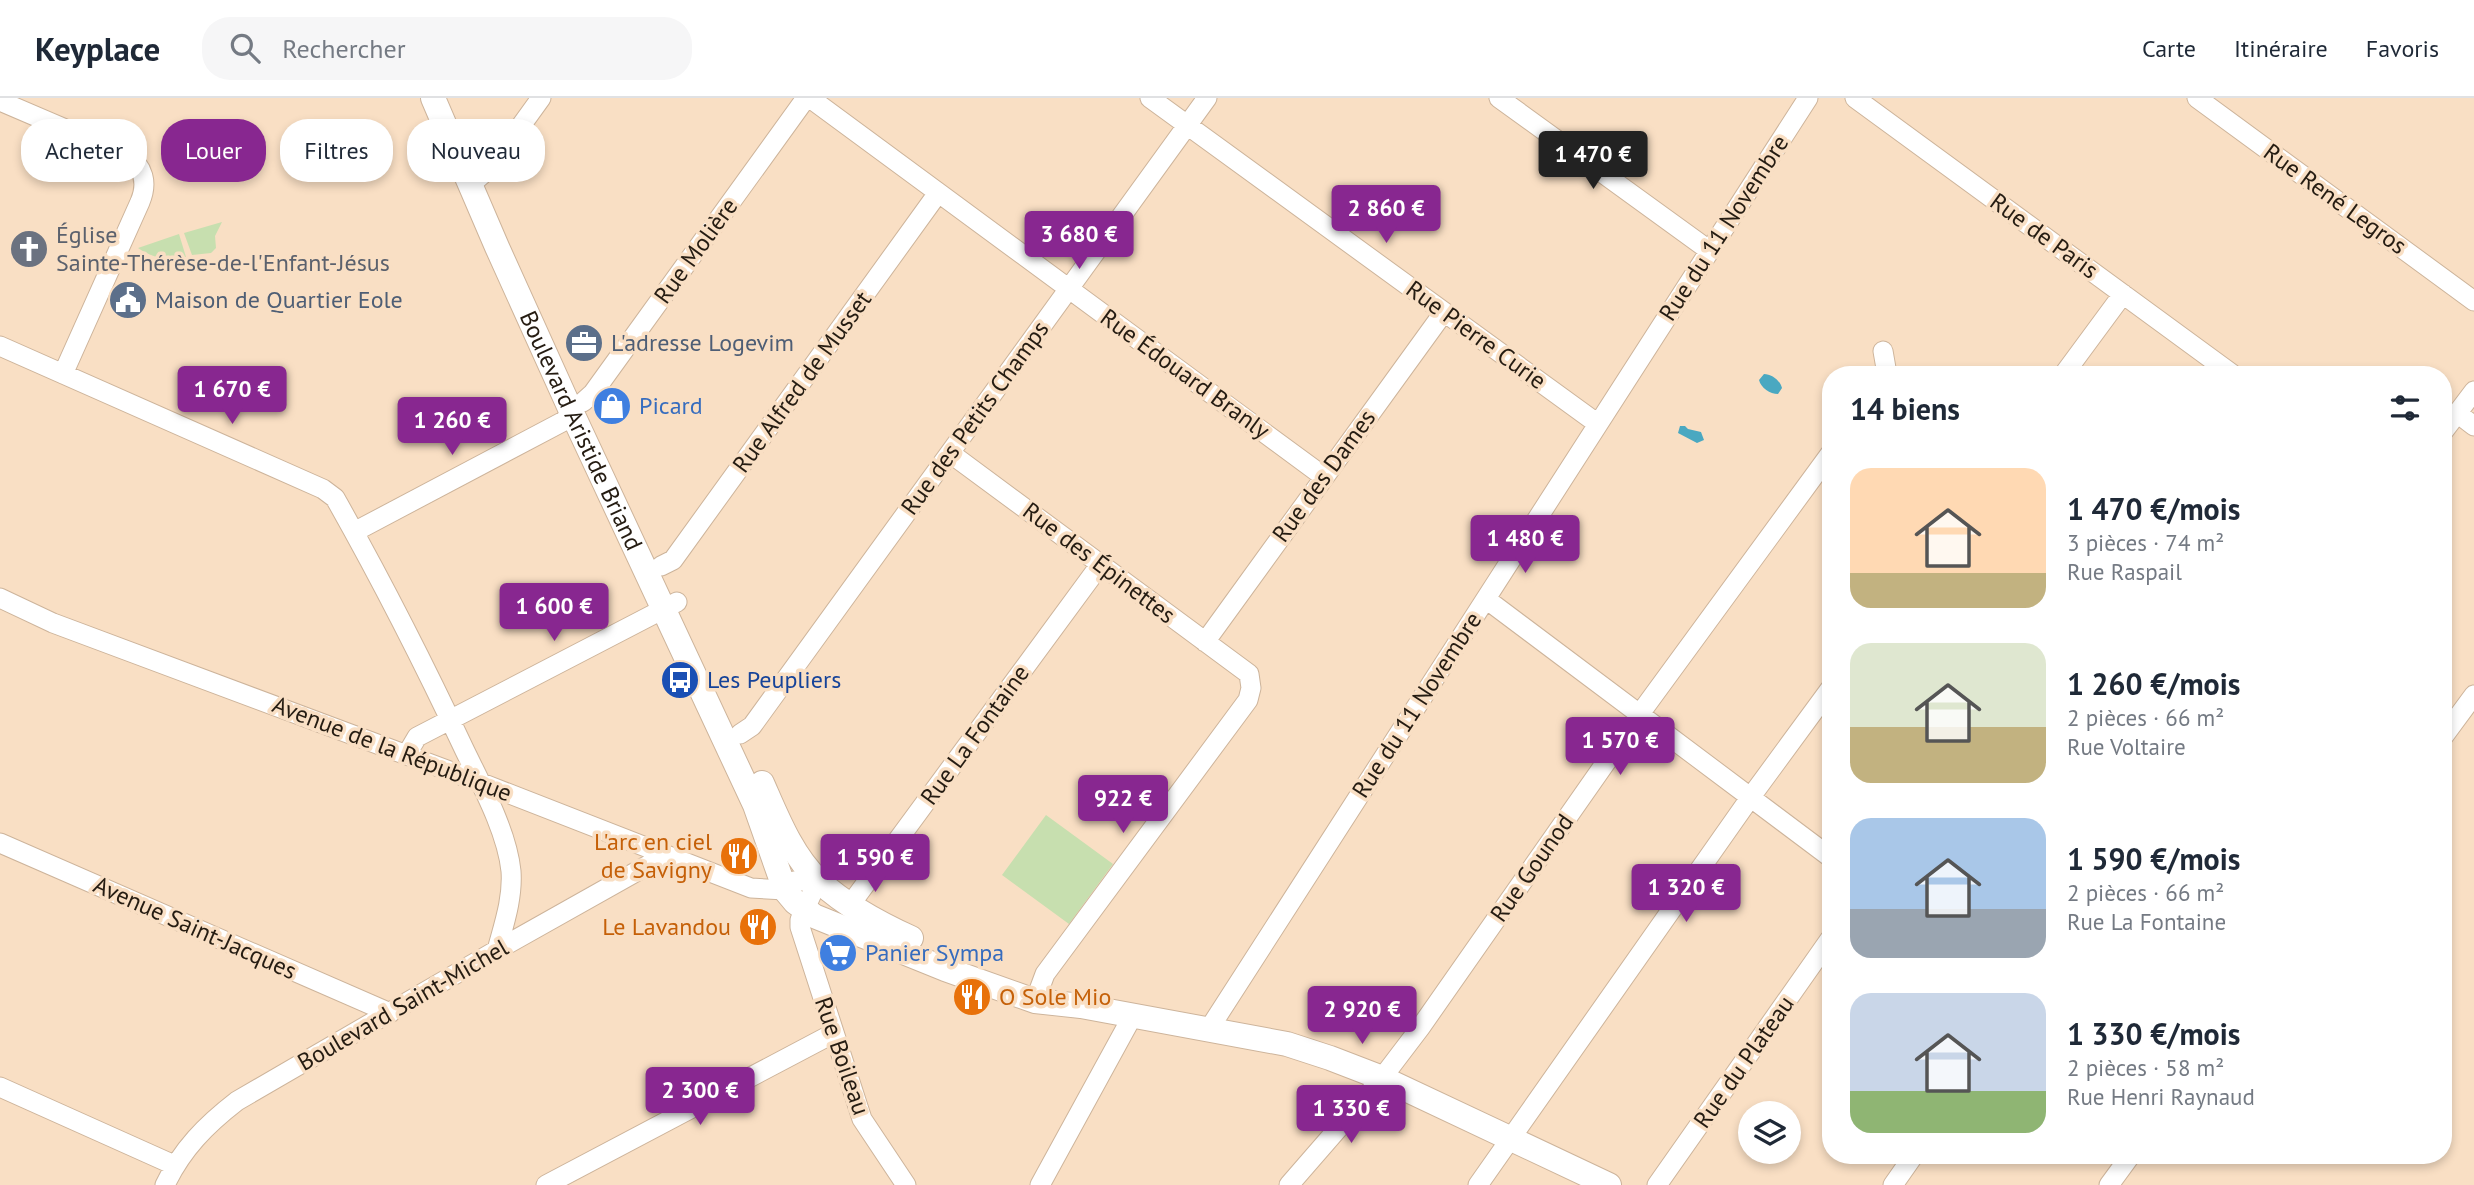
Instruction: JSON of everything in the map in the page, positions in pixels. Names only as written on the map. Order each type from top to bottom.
[{"type":"main road","name":"Boulevard Aristide Briand","points":[[433,98],[444,119]]},
{"type":"main road","name":"Boulevard Aristide Briand","points":[[450,98],[457,119]]},
{"type":"main road","name":"Boulevard Aristide Briand","points":[[476,182],[670,605],[740,734],[783,830],[799,856],[818,880],[877,923],[1037,994]]},
{"type":"main road","name":"Boulevard Aristide Briand","points":[[578,407],[661,566],[670,605],[690,665],[755,805],[785,890],[794,902],[824,920],[932,964],[1081,1006],[1287,1044],[1382,1078],[1609,1185]]},
{"type":"main road","points":[[690,665],[709,690],[730,733],[735,736],[740,734]]},
{"type":"street","points":[[525,119],[541,98]]},
{"type":"street","name":"Rue Édouard Branly","points":[[808,98],[1324,476]]},
{"type":"street","name":"Rue Molière","points":[[354,532],[564,421],[593,393],[808,98]]},
{"type":"street","name":"Rue Pierre Curie","points":[[1150,98],[1598,424]]},
{"type":"street","name":"Rue des Petits Champs","points":[[740,734],[752,726],[1207,98]]},
{"type":"street","points":[[1499,98],[1710,251]]},
{"type":"street","name":"Rue du 11 Novembre","points":[[1209,1029],[1808,98]]},
{"type":"street","name":"Rue de Paris","points":[[1855,98],[2221,366]]},
{"type":"street","name":"Rue René Legros","points":[[2197,98],[2474,301]]},
{"type":"street","points":[[0,101],[127,155],[134,159],[144,173],[145,188],[140,202],[63,374]]},
{"type":"street","name":"Rue Alfred de Musset","points":[[661,566],[673,560],[938,193]]},
{"type":"street","points":[[2070,366],[2123,294]]},
{"type":"street","name":"Rue des Dames","points":[[1205,642],[1444,312]]},
{"type":"street","points":[[0,346],[323,489],[335,498],[450,720],[480,782],[505,845],[511,891],[497,950]]},
{"type":"street","points":[[1883,351],[1886,366]]},
{"type":"street","points":[[2452,420],[2474,391]]},
{"type":"street","points":[[2457,413],[2474,426]]},
{"type":"street","name":"Rue des Épinettes","points":[[950,453],[1249,674],[1251,688],[1248,700],[1045,974],[1037,994]]},
{"type":"street","name":"Rue Gounod","points":[[1289,1185],[1382,1078],[1420,1028],[1639,715],[1822,465]]},
{"type":"street","name":"Rue La Fontaine","points":[[850,905],[1100,565]]},
{"type":"street","name":"Avenue de la République","points":[[0,598],[53,623],[407,754],[751,888],[785,890]]},
{"type":"street","points":[[1486,599],[1822,851]]},
{"type":"street","points":[[407,754],[417,737],[670,605]]},
{"type":"street","points":[[2452,725],[2474,695]]},
{"type":"street","points":[[1478,1185],[1822,700]]},
{"type":"street","name":"Avenue Saint-Jacques","points":[[0,843],[390,1013]]},
{"type":"street","name":"Boulevard Saint-Michel","points":[[165,1185],[174,1165],[191,1142],[237,1101],[666,855]]},
{"type":"street","points":[[785,890],[794,881],[818,880]]},
{"type":"street","name":"Rue Boileau","points":[[818,880],[800,927],[862,1119],[906,1185]]},
{"type":"street","name":"Rue du Plateau","points":[[1657,1185],[1822,950]]},
{"type":"street","points":[[1040,1185],[1132,1017]]},
{"type":"street","points":[[546,1185],[834,1033]]},
{"type":"street","points":[[0,1087],[174,1165]]},
{"type":"street","points":[[1893,1185],[1908,1164]]},
{"type":"street","points":[[2109,1185],[2124,1164]]},
{"type":"green space","points":[[222,222],[215,236],[216,248],[211,253],[192,255],[184,233]]},
{"type":"green space","points":[[179,234],[186,257],[161,258],[138,248]]},
{"type":"green space","points":[[1046,815],[1113,864],[1069,924],[1002,875]]},
{"type":"water","points":[[1764,374],[1779,382],[1782,388],[1778,394],[1769,392],[1762,386],[1759,380]]},
{"type":"water","points":[[1680,426],[1701,432],[1704,440],[1697,443],[1678,433]]},
{"type":"place","name":"Église Sainte-Thérèse-de-l'Enfant-Jésus","points":[[29,249]]},
{"type":"place","name":"Maison de Quartier Eole","points":[[128,300]]},
{"type":"place","name":"L'adresse Logevim","points":[[584,343]]},
{"type":"place","name":"Picard","points":[[612,406]]},
{"type":"place","name":"Les Peupliers","points":[[680,680]]},
{"type":"place","name":"L'arc en ciel de Savigny","points":[[739,856]]},
{"type":"place","name":"Le Lavandou","points":[[758,927]]},
{"type":"place","name":"Panier Sympa","points":[[838,953]]},
{"type":"place","name":"O Sole Mio","points":[[972,997]]}]
